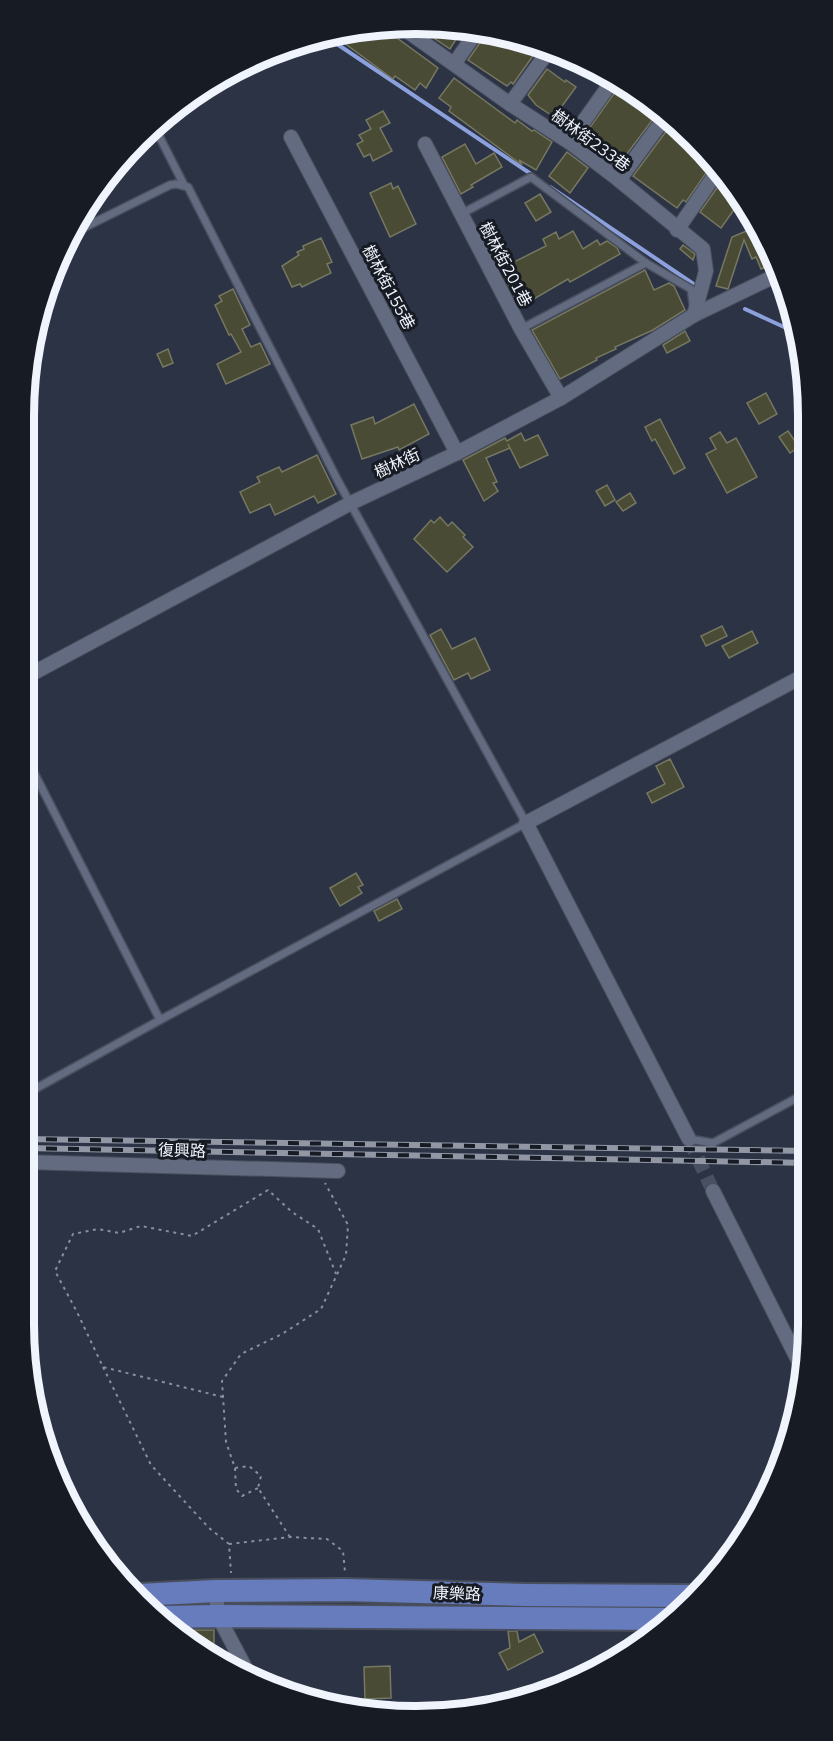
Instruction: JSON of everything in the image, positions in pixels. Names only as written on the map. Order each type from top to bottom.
[{"type":"main road","name":"康樂路","points":[[146,1595],[224,1591],[346,1590],[526,1595],[686,1596]]},
{"type":"main road","points":[[526,1595],[527,1619]]},
{"type":"main road","name":"康樂路","points":[[171,1617],[660,1619]]},
{"type":"street","name":"樹林街233巷","points":[[412,34],[510,104],[569,142],[703,249],[706,271],[694,315]]},
{"type":"street","points":[[454,64],[472,39]]},
{"type":"street","points":[[510,104],[544,57]]},
{"type":"street","points":[[569,142],[609,86]]},
{"type":"street","points":[[619,180],[661,123]]},
{"type":"street","name":"樹林街155巷","points":[[291,137],[457,453]]},
{"type":"street","name":"樹林街201巷","points":[[425,144],[521,329],[561,398]]},
{"type":"street","points":[[677,230],[714,177]]},
{"type":"street","name":"樹林街","points":[[34,673],[351,503],[457,453],[561,398],[694,315],[772,277]]},
{"type":"street","points":[[689,1139],[526,823],[798,679]]},
{"type":"street","name":"復興路","points":[[34,1162],[338,1171]]},
{"type":"street","points":[[713,1191],[797,1358]]},
{"type":"street","points":[[224,1591],[218,1616],[244,1665]]},
{"type":"lane","points":[[34,1089],[526,823],[351,503],[188,187],[184,185],[158,135]]},
{"type":"lane","points":[[461,214],[531,177],[646,263],[691,289],[694,315]]},
{"type":"lane","points":[[85,227],[170,185],[184,185]]},
{"type":"lane","points":[[521,329],[646,263]]},
{"type":"lane","points":[[34,773],[160,1020]]},
{"type":"lane","points":[[689,1139],[713,1143],[798,1097]]},
{"type":"path","points":[[258,1488],[242,1496],[236,1489],[235,1468],[226,1442],[222,1381],[241,1354],[282,1334],[321,1309],[346,1256],[348,1225],[318,1170]]},
{"type":"path","points":[[336,1274],[318,1230],[292,1212],[268,1190],[192,1236],[141,1226],[118,1233],[98,1229],[73,1234],[55,1271],[151,1465],[209,1528],[229,1544],[290,1538],[327,1539],[344,1551],[346,1590]]},
{"type":"path","points":[[103,1367],[223,1397]]},
{"type":"path","points":[[235,1468],[249,1466],[261,1476],[258,1488],[290,1538]]},
{"type":"path","points":[[224,1591],[229,1544]]},
{"type":"building","points":[[393,35],[438,68],[426,88],[420,83],[415,90],[395,76],[393,79],[343,42]]},
{"type":"building","points":[[429,35],[457,37],[450,49]]},
{"type":"building","points":[[481,40],[535,54],[513,84],[511,82],[507,86],[468,60]]},
{"type":"building","points":[[547,69],[576,87],[554,117],[536,105],[528,95]]},
{"type":"building","points":[[454,78],[515,123],[517,120],[552,142],[536,170],[519,160],[522,165],[449,111],[451,107],[439,98]]},
{"type":"building","points":[[616,91],[654,117],[617,167],[581,140]]},
{"type":"building","points":[[383,111],[390,123],[380,128],[392,151],[373,161],[370,154],[364,157],[357,144],[363,141],[359,135],[371,129],[366,120]]},
{"type":"building","points":[[667,130],[687,146],[708,170],[686,202],[683,200],[677,208],[633,176]]},
{"type":"building","points":[[465,144],[476,164],[494,153],[502,167],[471,185],[473,187],[461,194],[442,157]]},
{"type":"building","points":[[567,152],[588,168],[570,193],[549,176]]},
{"type":"building","points":[[391,183],[393,189],[398,186],[416,224],[390,237],[370,193]]},
{"type":"building","points":[[720,184],[736,207],[721,228],[700,212]]},
{"type":"building","points":[[540,194],[551,212],[536,221],[525,203]]},
{"type":"building","points":[[749,230],[767,266],[761,269],[756,257],[752,259],[744,240],[728,289],[716,286],[732,237]]},
{"type":"building","points":[[573,231],[583,249],[597,240],[600,245],[607,241],[617,248],[620,254],[570,282],[568,279],[520,307],[500,269],[546,246],[543,239],[556,232],[559,239]]},
{"type":"building","points":[[321,238],[332,262],[327,264],[331,273],[302,287],[300,284],[292,287],[282,266],[299,255],[297,252],[304,249],[303,246]]},
{"type":"building","points":[[683,245],[695,254],[693,260],[680,249]]},
{"type":"building","points":[[645,270],[654,290],[669,283],[674,286],[685,310],[653,330],[615,347],[616,349],[560,379],[532,330]]},
{"type":"building","points":[[233,289],[250,325],[242,329],[251,347],[260,343],[270,364],[226,384],[217,364],[241,352],[231,334],[229,335],[215,305],[222,301],[219,296]]},
{"type":"building","points":[[685,331],[690,341],[667,353],[663,345]]},
{"type":"building","points":[[168,349],[173,363],[163,367],[157,354]]},
{"type":"building","points":[[766,393],[777,414],[759,424],[747,403]]},
{"type":"building","points":[[414,404],[429,434],[399,450],[398,447],[362,459],[351,425],[373,417],[375,424]]},
{"type":"building","points":[[660,419],[685,468],[674,474],[655,439],[652,441],[645,427]]},
{"type":"building","points":[[788,431],[798,448],[790,453],[779,437]]},
{"type":"building","points":[[720,432],[727,443],[736,438],[757,477],[727,493],[706,454],[716,449],[710,438]]},
{"type":"building","points":[[521,433],[525,441],[538,435],[548,455],[520,468],[510,448],[486,458],[497,482],[493,483],[498,491],[484,501],[463,460],[505,438],[507,441]]},
{"type":"building","points":[[317,455],[336,494],[318,503],[314,496],[275,515],[270,504],[250,513],[240,492],[260,482],[257,477],[279,467],[282,472]]},
{"type":"building","points":[[607,485],[615,500],[605,506],[596,491]]},
{"type":"building","points":[[630,493],[636,503],[623,511],[616,502]]},
{"type":"building","points":[[440,517],[448,526],[452,522],[473,547],[447,572],[414,539],[431,520],[434,523]]},
{"type":"building","points":[[722,626],[727,636],[706,646],[701,636]]},
{"type":"building","points":[[441,629],[452,649],[475,638],[490,670],[471,679],[468,673],[454,680],[430,635]]},
{"type":"building","points":[[752,631],[758,643],[729,658],[722,646]]},
{"type":"building","points":[[670,759],[684,787],[652,803],[647,793],[665,784],[656,766]]},
{"type":"building","points":[[356,873],[363,885],[358,887],[362,893],[340,906],[330,888]]},
{"type":"building","points":[[397,899],[402,909],[379,921],[374,911]]},
{"type":"building","points":[[187,1630],[214,1630],[214,1643],[206,1643]]},
{"type":"building","points":[[508,1631],[517,1631],[519,1642],[534,1634],[543,1652],[508,1670],[499,1653],[510,1648]]},
{"type":"building","points":[[390,1666],[391,1698],[365,1699],[364,1667]]},
{"type":"waterway","points":[[336,43],[534,176]]},
{"type":"waterway","points":[[550,187],[698,287]]},
{"type":"waterway","points":[[745,309],[788,329]]},
{"type":"tunnel","points":[[689,1139],[713,1191]]},
{"type":"railway","points":[[34,1139],[798,1151]]},
{"type":"railway","points":[[34,1148],[798,1163]]}]
